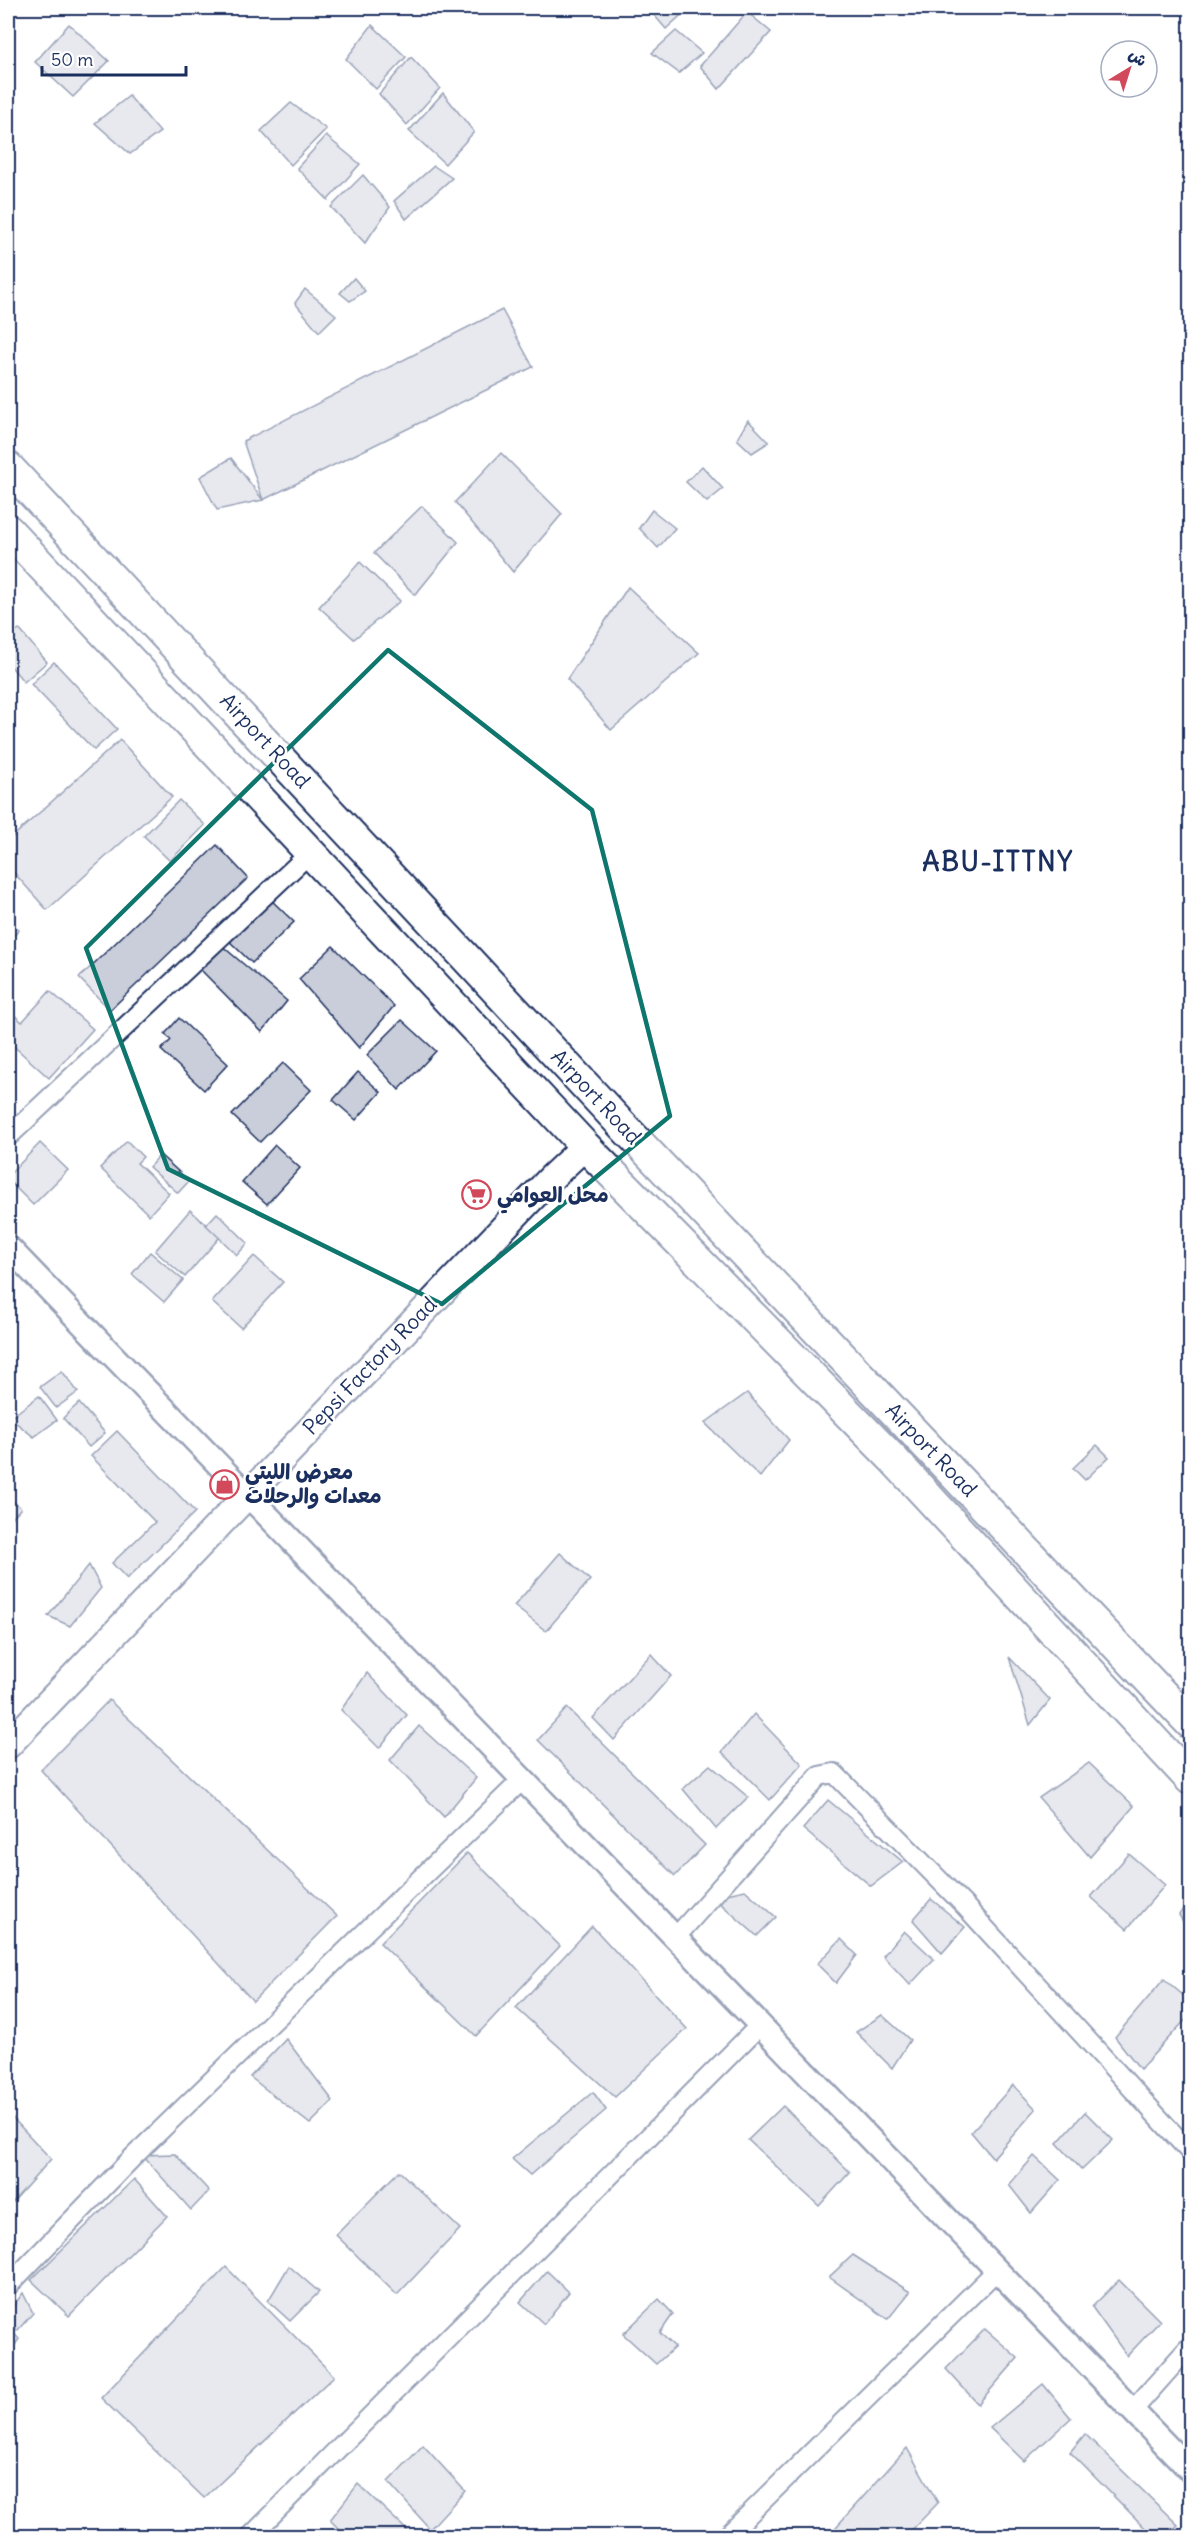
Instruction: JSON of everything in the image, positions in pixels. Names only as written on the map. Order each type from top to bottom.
[{"type":"highway","name":"Airport Road","points":[[8,467],[621,1124],[1191,1723]]},
{"type":"highway","name":"Airport Road","points":[[8,531],[585,1146],[885,1451],[1191,1779]]},
{"type":"main road","name":"Pepsi Factory Road","points":[[8,1745],[546,1183],[585,1146]]},
{"type":"street","points":[[8,1137],[310,852]]},
{"type":"street","points":[[8,1249],[1191,2470]]},
{"type":"street","points":[[675,1938],[819,1776],[834,1773],[963,1904],[1191,2152]]},
{"type":"street","points":[[8,2286],[142,2148],[522,1780]]},
{"type":"street","points":[[251,2536],[761,2024]]},
{"type":"street","points":[[727,2536],[998,2269]]},
{"type":"street","points":[[1133,2410],[1191,2346]]},
{"type":"highlighted area","points":[[388,650],[592,810],[670,1116],[442,1304],[168,1169],[86,948]]},
{"type":"building","points":[[648,8],[689,8],[666,29]]},
{"type":"building","points":[[747,12],[771,32],[719,89],[700,66]]},
{"type":"building","points":[[69,24],[109,61],[73,97],[35,62]]},
{"type":"building","points":[[372,25],[406,57],[376,89],[346,59]]},
{"type":"building","points":[[676,31],[702,53],[679,73],[652,53]]},
{"type":"building","points":[[411,57],[440,88],[407,125],[379,94]]},
{"type":"building","points":[[443,93],[474,132],[445,164],[409,131]]},
{"type":"building","points":[[129,96],[160,132],[130,154],[95,123]]},
{"type":"building","points":[[291,103],[326,129],[291,165],[261,131]]},
{"type":"building","points":[[326,136],[360,164],[328,200],[297,168]]},
{"type":"building","points":[[434,166],[452,178],[406,219],[394,201]]},
{"type":"building","points":[[363,175],[390,207],[365,243],[331,207]]},
{"type":"building","points":[[354,278],[365,291],[350,301],[340,293]]},
{"type":"building","points":[[305,289],[336,315],[319,332],[295,303]]},
{"type":"building","points":[[502,310],[533,367],[263,500],[243,441]]},
{"type":"building","points":[[748,420],[769,442],[752,453],[737,439]]},
{"type":"building","points":[[501,453],[562,514],[513,572],[455,502]]},
{"type":"building","points":[[231,458],[263,500],[217,510],[200,477]]},
{"type":"building","points":[[702,466],[723,489],[707,502],[686,482]]},
{"type":"building","points":[[422,506],[458,542],[415,595],[374,553]]},
{"type":"building","points":[[652,510],[675,528],[658,548],[639,528]]},
{"type":"building","points":[[360,562],[400,601],[354,639],[319,607]]},
{"type":"building","points":[[628,587],[699,653],[611,730],[567,679]]},
{"type":"building","points":[[19,629],[47,662],[24,682],[8,663],[8,638]]},
{"type":"building","points":[[54,662],[117,729],[94,750],[31,684]]},
{"type":"building","points":[[120,740],[172,797],[47,910],[8,866],[8,841]]},
{"type":"building","points":[[179,800],[205,825],[170,861],[144,836]]},
{"type":"building","points":[[217,845],[248,878],[110,1010],[79,978]]},
{"type":"building","points":[[269,898],[294,922],[252,963],[227,939]]},
{"type":"building","points":[[8,920],[19,930],[8,942]]},
{"type":"building","points":[[221,945],[287,1001],[262,1032],[200,969]]},
{"type":"building","points":[[333,946],[394,1006],[359,1048],[299,979]]},
{"type":"building","points":[[50,991],[93,1029],[49,1078],[8,1041],[8,1015],[11,1012],[22,1022]]},
{"type":"building","points":[[179,1018],[228,1064],[204,1090],[161,1050],[171,1040],[165,1034]]},
{"type":"building","points":[[402,1020],[436,1051],[399,1090],[367,1055]]},
{"type":"building","points":[[283,1063],[311,1090],[260,1142],[232,1115]]},
{"type":"building","points":[[358,1072],[381,1092],[356,1120],[333,1100]]},
{"type":"building","points":[[127,1141],[143,1157],[137,1163],[169,1193],[149,1215],[100,1168]]},
{"type":"building","points":[[40,1143],[68,1170],[33,1205],[8,1180],[8,1176]]},
{"type":"building","points":[[275,1145],[300,1168],[267,1204],[242,1182]]},
{"type":"building","points":[[160,1155],[189,1181],[178,1193],[149,1167]]},
{"type":"building","points":[[190,1210],[220,1237],[185,1277],[155,1251]]},
{"type":"building","points":[[217,1213],[248,1243],[237,1255],[206,1225]]},
{"type":"building","points":[[150,1252],[183,1280],[164,1302],[132,1274]]},
{"type":"building","points":[[254,1256],[283,1282],[241,1328],[212,1302]]},
{"type":"building","points":[[62,1371],[78,1392],[56,1408],[40,1387]]},
{"type":"building","points":[[747,1393],[789,1440],[760,1477],[705,1423]]},
{"type":"building","points":[[39,1396],[57,1420],[34,1437],[10,1418]]},
{"type":"building","points":[[79,1403],[105,1433],[89,1447],[63,1418]]},
{"type":"building","points":[[117,1431],[195,1512],[127,1579],[112,1563],[155,1522],[91,1456]]},
{"type":"building","points":[[1097,1445],[1109,1457],[1085,1480],[1073,1468]]},
{"type":"building","points":[[8,1496],[21,1508],[8,1522]]},
{"type":"building","points":[[560,1553],[590,1580],[546,1631],[514,1606]]},
{"type":"building","points":[[89,1565],[101,1588],[70,1626],[48,1616]]},
{"type":"building","points":[[651,1654],[671,1676],[614,1740],[593,1718]]},
{"type":"building","points":[[1009,1657],[1050,1700],[1030,1725]]},
{"type":"building","points":[[367,1673],[407,1715],[379,1748],[341,1710]]},
{"type":"building","points":[[109,1700],[337,1916],[253,2001],[41,1770]]},
{"type":"building","points":[[567,1708],[705,1845],[675,1876],[538,1740]]},
{"type":"building","points":[[754,1714],[802,1764],[770,1800],[722,1752]]},
{"type":"building","points":[[419,1726],[476,1778],[444,1817],[390,1760]]},
{"type":"building","points":[[1089,1763],[1134,1806],[1090,1857],[1039,1798]]},
{"type":"building","points":[[710,1765],[748,1797],[716,1829],[683,1789]]},
{"type":"building","points":[[828,1800],[903,1862],[871,1886],[803,1829]]},
{"type":"building","points":[[467,1853],[560,1946],[476,2036],[380,1943]]},
{"type":"building","points":[[1129,1854],[1165,1885],[1127,1929],[1091,1897]]},
{"type":"building","points":[[745,1890],[776,1917],[757,1936],[713,1897]]},
{"type":"building","points":[[1190,1898],[1190,1933],[1179,1915]]},
{"type":"building","points":[[931,1899],[965,1927],[942,1953],[913,1920]]},
{"type":"building","points":[[592,1926],[687,2029],[615,2097],[516,2008]]},
{"type":"building","points":[[904,1931],[934,1959],[910,1985],[883,1956]]},
{"type":"building","points":[[841,1939],[857,1955],[836,1983],[817,1964]]},
{"type":"building","points":[[1164,1979],[1190,2001],[1190,2015],[1140,2069],[1115,2037]]},
{"type":"building","points":[[882,2015],[910,2040],[892,2068],[856,2032]]},
{"type":"building","points":[[286,2039],[333,2101],[310,2124],[250,2077]]},
{"type":"building","points":[[1013,2085],[1036,2109],[993,2158],[971,2132]]},
{"type":"building","points":[[593,2092],[606,2110],[530,2175],[512,2159]]},
{"type":"building","points":[[783,2106],[850,2172],[819,2206],[748,2140]]},
{"type":"building","points":[[1085,2112],[1113,2140],[1082,2170],[1057,2143]]},
{"type":"building","points":[[8,2113],[51,2159],[11,2204],[8,2200]]},
{"type":"building","points":[[175,2154],[209,2191],[191,2210],[142,2155]]},
{"type":"building","points":[[1034,2156],[1060,2180],[1031,2213],[1009,2185]]},
{"type":"building","points":[[399,2171],[460,2229],[397,2295],[336,2235]]},
{"type":"building","points":[[134,2179],[167,2216],[69,2316],[31,2280]]},
{"type":"building","points":[[853,2255],[910,2292],[888,2319],[829,2277]]},
{"type":"building","points":[[289,2266],[319,2292],[290,2321],[268,2301]]},
{"type":"building","points":[[226,2267],[334,2376],[204,2498],[101,2398]]},
{"type":"building","points":[[547,2271],[569,2292],[544,2324],[520,2302]]},
{"type":"building","points":[[1119,2280],[1160,2321],[1127,2356],[1092,2307]]},
{"type":"building","points":[[23,2293],[33,2313],[17,2331],[8,2313]]},
{"type":"building","points":[[659,2299],[673,2314],[660,2333],[675,2347],[656,2364],[623,2334]]},
{"type":"building","points":[[8,2327],[19,2339],[8,2355]]},
{"type":"building","points":[[985,2329],[1018,2358],[978,2404],[946,2369]]},
{"type":"building","points":[[1043,2384],[1071,2418],[1024,2461],[990,2428]]},
{"type":"building","points":[[1085,2434],[1178,2525],[1166,2536],[1153,2536],[1070,2452]]},
{"type":"building","points":[[423,2445],[465,2491],[430,2529],[388,2482]]},
{"type":"building","points":[[907,2448],[938,2503],[906,2536],[828,2536]]},
{"type":"building","points":[[358,2484],[413,2536],[346,2536],[330,2520]]},
{"type":"place","name":"محل العوامي","points":[[476,1195]]},
{"type":"place","name":"معرض الليتي معدات والرحلات","points":[[224,1484]]},
{"type":"district","name":"ABU-ITTNY","points":[[998,862]]}]
